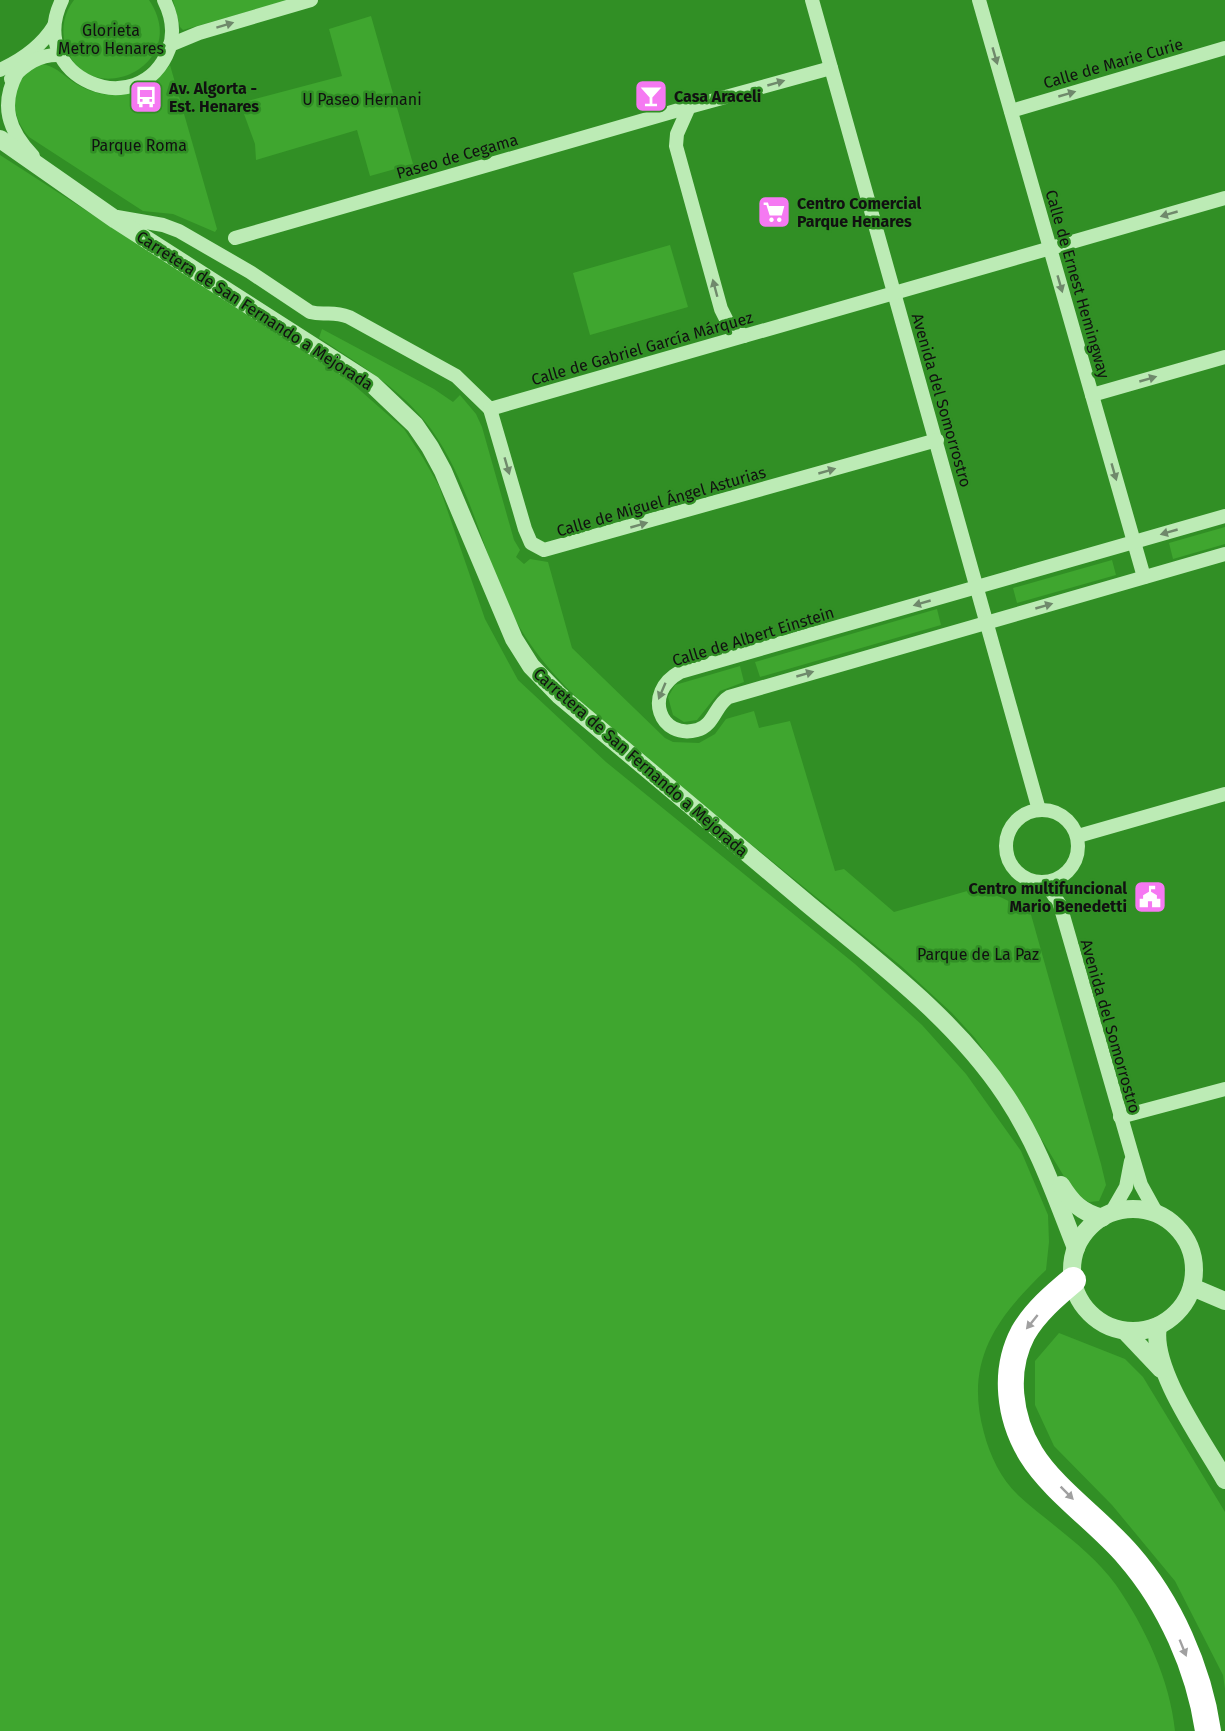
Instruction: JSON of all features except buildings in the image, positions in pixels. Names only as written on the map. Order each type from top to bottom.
[{"type":"highway","points":[[1073,1280],[1048,1301],[1023,1332],[1011,1365],[1011,1395],[1018,1428],[1032,1455],[1129,1556],[1172,1619],[1193,1673],[1208,1731]]},
{"type":"street","points":[[0,92],[6,71],[36,47],[54,26],[62,0]]},
{"type":"street","points":[[54,26],[60,55],[66,65],[84,81],[96,86],[120,88],[143,81],[164,61],[170,45],[172,26],[164,0]]},
{"type":"street","points":[[170,45],[199,33],[311,0]]},
{"type":"street","name":"Avenida del Somorrostro","points":[[812,0],[1039,810]]},
{"type":"street","name":"Calle de Ernest Hemingway","points":[[979,0],[1144,577]]},
{"type":"street","name":"Calle de Marie Curie","points":[[1011,111],[1225,48]]},
{"type":"street","points":[[6,71],[39,57],[60,55]]},
{"type":"street","name":"Paseo de Cegama","points":[[235,238],[831,68]]},
{"type":"street","points":[[6,71],[7,102],[11,124],[21,144],[49,173]]},
{"type":"street","points":[[689,107],[677,134],[676,147],[721,309],[729,325],[744,336]]},
{"type":"street","name":"Carretera de San Fernando a Mejorada","points":[[0,139],[107,213],[372,384],[395,405],[415,425],[443,471],[514,639],[531,666],[559,695],[932,1009],[984,1065],[1007,1097],[1038,1151],[1075,1206],[1086,1213],[1107,1215]]},
{"type":"street","name":"Calle de Gabriel García Márquez","points":[[490,409],[1225,198]]},
{"type":"street","points":[[107,213],[130,221],[163,225],[179,231],[249,272],[310,312],[318,314],[333,311],[350,317],[456,376],[490,409]]},
{"type":"street","points":[[1092,395],[1225,357]]},
{"type":"street","name":"Calle de Miguel Ángel Asturias","points":[[490,409],[525,529],[531,543],[544,550],[937,440]]},
{"type":"street","name":"Calle de Albert Einstein","points":[[1225,516],[680,672],[664,684],[660,691],[659,707],[668,723],[676,729],[698,730],[706,726],[729,697],[1225,554]]},
{"type":"street","points":[[1078,836],[1225,794]]},
{"type":"street","points":[[1039,810],[1054,811],[1064,816],[1078,836],[1078,852],[1075,862],[1061,878],[1046,883],[1030,881],[1019,875],[1012,867],[1005,848],[1006,837],[1018,819],[1039,810]]},
{"type":"street","name":"Avenida del Somorrostro","points":[[1060,905],[1061,878]]},
{"type":"street","name":"Avenida del Somorrostro","points":[[1046,883],[1060,905],[1120,1117],[1142,1185],[1157,1214]]},
{"type":"street","points":[[1120,1117],[1225,1089]]},
{"type":"street","name":"Carretera de San Fernando a Mejorada","points":[[1038,1151],[1058,1195],[1076,1248]]},
{"type":"street","name":"Avenida del Somorrostro","points":[[1107,1215],[1126,1187],[1132,1155]]},
{"type":"street","points":[[1133,1209],[1157,1214],[1176,1226],[1188,1244],[1194,1264],[1192,1287],[1187,1299],[1172,1317],[1158,1326],[1125,1331],[1110,1327],[1089,1313],[1080,1300],[1073,1280],[1072,1263],[1076,1248],[1083,1236],[1107,1215],[1133,1209]]},
{"type":"street","points":[[1192,1287],[1225,1300]]},
{"type":"street","points":[[1158,1326],[1155,1340],[1164,1373]]},
{"type":"street","points":[[1125,1331],[1164,1373],[1225,1480]]},
{"type":"green space","name":"Glorieta Metro Henares","points":[[74,0],[149,0],[159,24],[158,45],[147,62],[131,73],[112,79],[93,76],[76,65],[65,44],[63,32],[66,15]]},
{"type":"green space","points":[[173,0],[289,0],[183,30],[180,27]]},
{"type":"green space","name":"U Paseo Hernani","points":[[371,16],[413,164],[370,176],[357,130],[256,160],[255,144],[240,103],[342,76],[329,29]]},
{"type":"green space","name":"Parque Roma","points":[[41,64],[52,67],[82,87],[106,95],[118,95],[141,88],[170,65],[217,229],[215,232],[173,214],[143,211],[29,137],[16,114],[14,88],[32,67]]},
{"type":"green space","points":[[0,155],[346,378],[404,429],[439,486],[485,619],[518,680],[606,762],[855,964],[922,1025],[966,1074],[1021,1151],[1048,1215],[1049,1242],[1046,1270],[1012,1306],[999,1324],[982,1362],[978,1384],[979,1407],[986,1442],[997,1467],[1019,1496],[1094,1560],[1106,1572],[1127,1601],[1162,1673],[1175,1731],[0,1731]]},
{"type":"green space","points":[[670,245],[688,307],[590,335],[573,273]]},
{"type":"green space","name":"Parque de La Paz","points":[[322,329],[434,389],[453,402],[460,395],[476,414],[482,427],[514,540],[520,550],[516,557],[524,564],[530,559],[548,562],[572,648],[665,738],[673,742],[699,743],[715,734],[726,719],[754,711],[759,728],[790,721],[835,871],[844,869],[894,912],[988,885],[998,896],[1030,911],[1106,1185],[1099,1201],[1089,1202],[1078,1196],[1010,1087],[975,1038],[952,1013],[901,966],[608,728],[558,678],[535,651],[516,621],[457,474],[431,429],[393,389],[319,338]]},
{"type":"green space","points":[[1225,527],[1225,544],[1173,559],[1169,543]]},
{"type":"green space","points":[[1112,560],[1116,575],[1017,603],[1013,588]]},
{"type":"green space","points":[[937,609],[941,625],[760,677],[755,662]]},
{"type":"green space","points":[[740,666],[744,682],[720,691],[697,720],[684,722],[673,715],[668,697],[675,685]]},
{"type":"green space","points":[[1059,1333],[1125,1359],[1143,1377],[1225,1512],[1225,1689],[1223,1675],[1175,1581],[1112,1505],[1054,1446],[1035,1405],[1035,1361]]},
{"type":"place","name":"Casa Araceli","points":[[651,96]]},
{"type":"place","name":"Av. Algorta - Est. Henares","points":[[146,97]]},
{"type":"place","name":"Centro Comercial Parque Henares","points":[[774,212]]},
{"type":"place","name":"Centro multifuncional Mario Benedetti","points":[[1150,897]]}]
